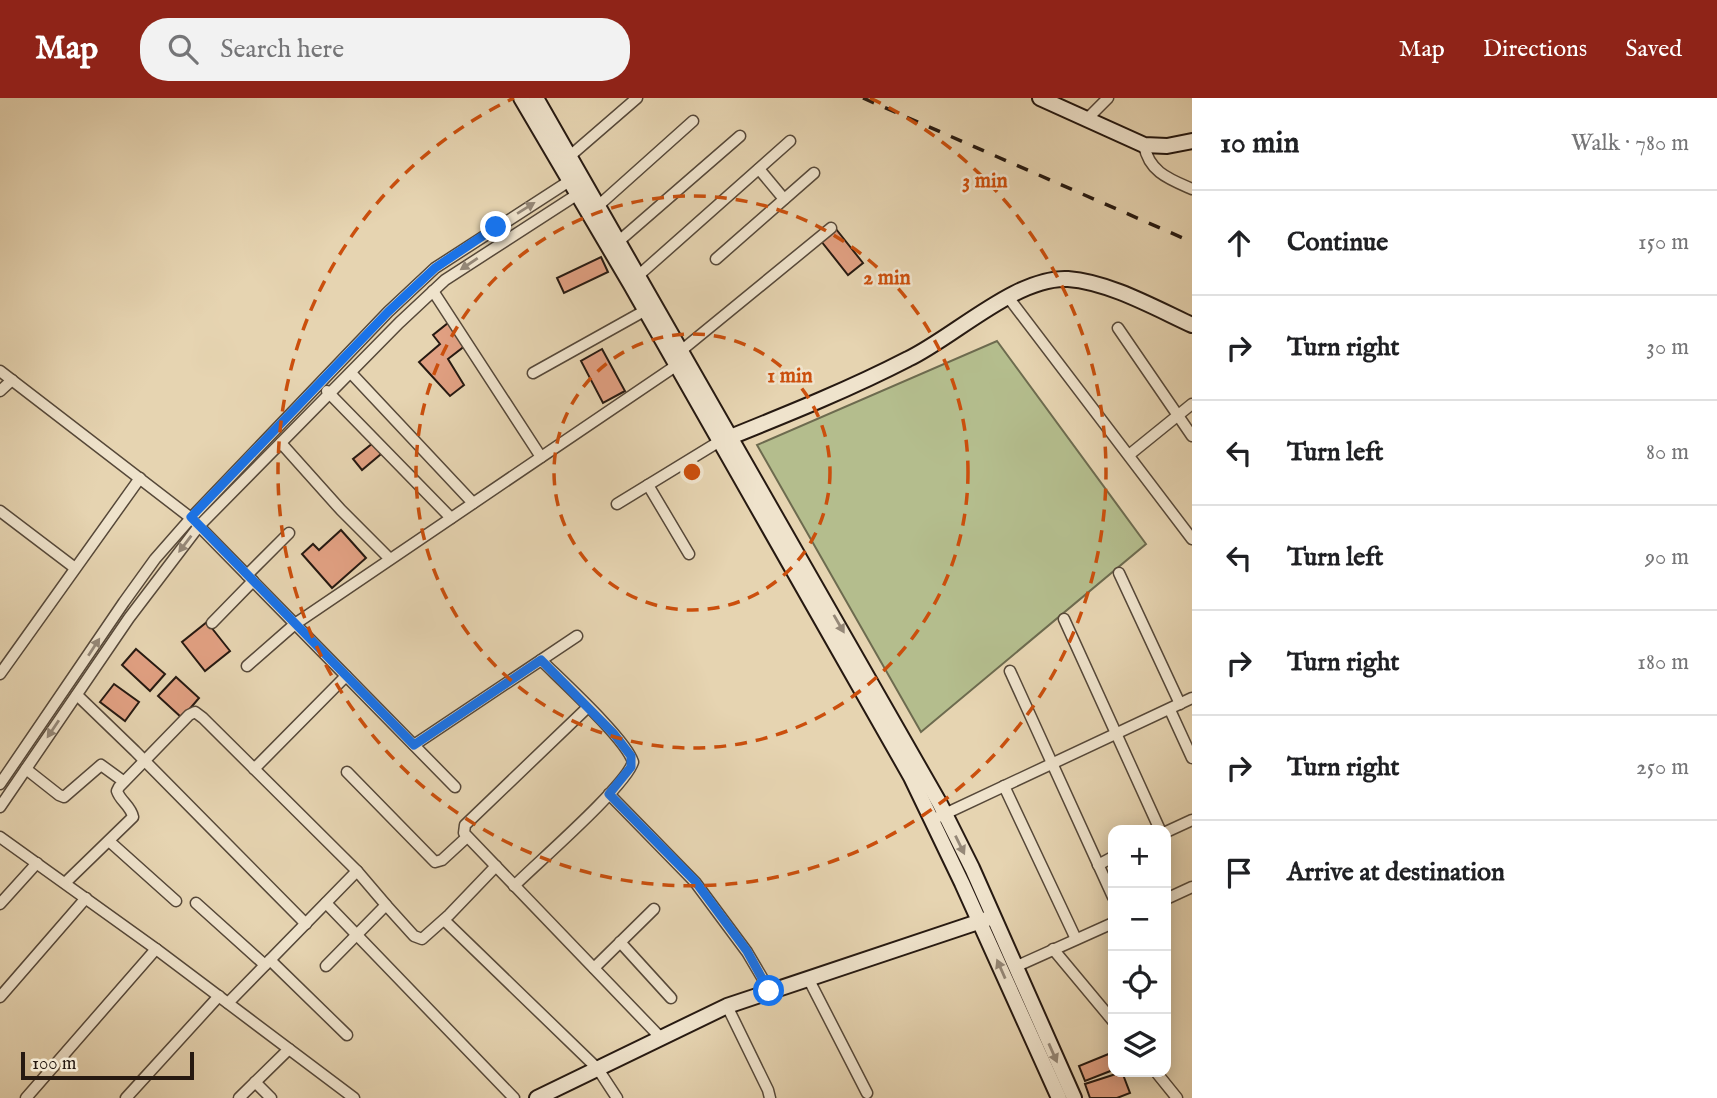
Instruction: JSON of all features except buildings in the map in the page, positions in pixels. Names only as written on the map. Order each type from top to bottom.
[{"type":"main road","points":[[522,98],[579,184],[677,365],[726,439]]},
{"type":"main road","points":[[536,98],[570,156],[579,184],[598,206],[682,350],[726,439],[800,568],[911,777],[938,817],[986,919],[1059,1098]]},
{"type":"main road","points":[[1040,98],[1144,145],[1167,146],[1192,141]]},
{"type":"main road","points":[[726,439],[910,359],[1008,297],[1045,281],[1066,279],[1096,283],[1192,325]]},
{"type":"main road","points":[[986,919],[1015,967],[1074,1098]]},
{"type":"main road","points":[[537,1098],[727,1006],[986,919]]},
{"type":"street","points":[[570,156],[637,98]]},
{"type":"street","points":[[1087,119],[1108,98]]},
{"type":"street","points":[[598,206],[693,121]]},
{"type":"street","points":[[619,241],[740,136]]},
{"type":"street","points":[[639,275],[790,141]]},
{"type":"street","points":[[1144,145],[1152,168],[1192,189]]},
{"type":"street","points":[[759,169],[785,199]]},
{"type":"street","points":[[716,259],[814,173]]},
{"type":"street","points":[[0,807],[129,618],[199,526],[399,323],[445,280],[579,184]]},
{"type":"street","points":[[0,784],[155,559],[191,517],[388,312],[435,268],[579,184]]},
{"type":"street","points":[[682,350],[831,228]]},
{"type":"street","points":[[433,291],[541,457]]},
{"type":"street","points":[[1008,297],[1192,539]]},
{"type":"street","points":[[533,373],[646,310]]},
{"type":"street","points":[[1118,328],[1192,436]]},
{"type":"street","points":[[247,666],[295,624],[677,365]]},
{"type":"street","points":[[0,371],[191,517],[455,787]]},
{"type":"street","points":[[351,373],[473,503]]},
{"type":"street","points":[[0,391],[12,380]]},
{"type":"street","points":[[320,383],[451,518]]},
{"type":"street","points":[[1129,455],[1192,404]]},
{"type":"street","points":[[617,504],[726,439]]},
{"type":"street","points":[[281,443],[341,510],[390,559]]},
{"type":"street","points":[[0,674],[140,478]]},
{"type":"street","points":[[648,485],[689,554]]},
{"type":"street","points":[[2,517],[75,568]]},
{"type":"street","points":[[212,623],[289,533]]},
{"type":"street","points":[[1119,573],[1180,704]]},
{"type":"street","points":[[1064,619],[1158,825]]},
{"type":"street","points":[[414,745],[577,636]]},
{"type":"street","points":[[514,886],[609,794],[633,762],[614,734],[541,660]]},
{"type":"street","points":[[1010,671],[1109,888]]},
{"type":"street","points":[[254,769],[346,676]]},
{"type":"street","points":[[77,695],[306,924]]},
{"type":"street","points":[[938,817],[1192,698]]},
{"type":"street","points":[[588,707],[465,825],[464,833],[661,1038]]},
{"type":"street","points":[[1170,709],[1192,758]]},
{"type":"street","points":[[65,883],[133,817],[132,810],[117,791],[123,781],[192,712],[203,718],[357,871],[414,936],[421,939],[444,920],[496,866]]},
{"type":"street","points":[[26,769],[59,796],[64,797],[101,765],[123,781]]},
{"type":"street","points":[[347,772],[435,862],[442,860],[467,837]]},
{"type":"street","points":[[1004,786],[1076,939]]},
{"type":"street","points":[[609,794],[695,881],[747,951],[769,991]]},
{"type":"street","points":[[1171,830],[1192,820]]},
{"type":"street","points":[[0,837],[156,949],[354,1098]]},
{"type":"street","points":[[109,841],[176,901]]},
{"type":"street","points":[[1098,864],[1108,860]]},
{"type":"street","points":[[0,904],[37,863]]},
{"type":"street","points":[[126,1098],[223,1000],[268,962],[357,871]]},
{"type":"street","points":[[1171,897],[1192,887]]},
{"type":"street","points":[[0,997],[86,898]]},
{"type":"street","points":[[196,903],[268,962],[347,1034]]},
{"type":"street","points":[[326,904],[514,1098]]},
{"type":"street","points":[[326,966],[386,905]]},
{"type":"street","points":[[594,968],[654,909]]},
{"type":"street","points":[[444,920],[598,1069],[617,1098]]},
{"type":"street","points":[[1015,967],[1108,925]]},
{"type":"street","points":[[620,942],[671,998]]},
{"type":"street","points":[[26,1098],[156,949]]},
{"type":"street","points":[[1053,949],[1108,1015]]},
{"type":"street","points":[[808,978],[866,1093]]},
{"type":"street","points":[[727,1006],[770,1098]]},
{"type":"street","points":[[239,1098],[289,1049]]},
{"type":"street","points":[[1160,1077],[1177,1098]]},
{"type":"street","points":[[255,1082],[271,1098]]},
{"type":"green space","points":[[997,341],[1146,544],[921,732],[757,445]]},
{"type":"railway","points":[[863,98],[1192,242]]},
{"type":"route","points":[[496,227],[435,268],[388,312],[191,517],[414,745],[541,660],[614,734],[631,756],[631,767],[609,794],[695,881],[747,951],[769,991]]}]
